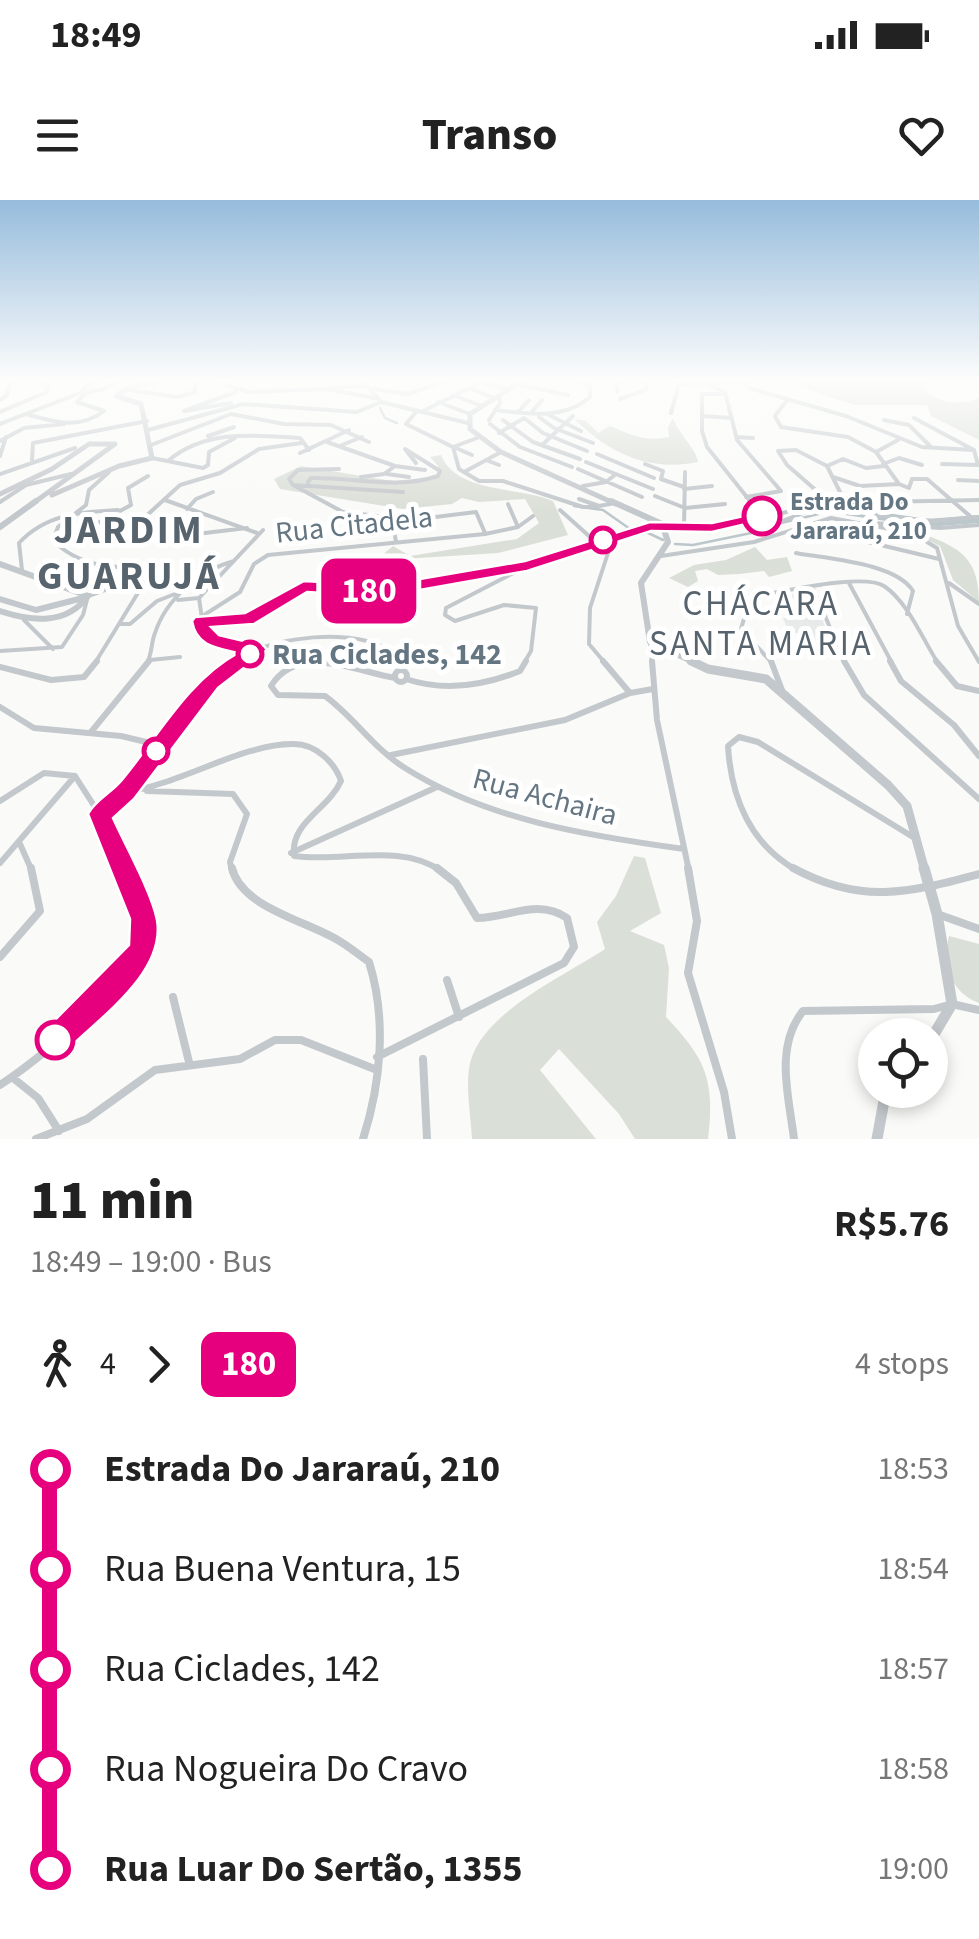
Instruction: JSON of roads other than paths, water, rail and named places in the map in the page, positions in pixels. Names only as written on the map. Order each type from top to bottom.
[{"type":"street","points":[[0,440],[24,428],[74,423]]},
{"type":"street","points":[[32,460],[33,442],[137,423]]},
{"type":"street","points":[[147,423],[152,458]]},
{"type":"street","points":[[148,430],[173,423]]},
{"type":"street","points":[[151,445],[200,423]]},
{"type":"street","points":[[315,423],[349,430],[369,442]]},
{"type":"street","points":[[406,423],[472,455]]},
{"type":"street","points":[[468,423],[477,438],[501,452],[662,524],[728,525],[827,502],[979,500]]},
{"type":"street","points":[[491,423],[499,433],[534,453],[642,497]]},
{"type":"street","points":[[506,423],[542,445],[652,489]]},
{"type":"street","points":[[499,433],[513,423]]},
{"type":"street","points":[[530,423],[551,437],[587,451]]},
{"type":"street","points":[[549,423],[594,443]]},
{"type":"street","points":[[703,423],[707,447],[762,516]]},
{"type":"street","points":[[733,423],[736,437],[781,491],[746,496]]},
{"type":"street","points":[[779,423],[850,437],[876,452],[899,484]]},
{"type":"street","points":[[863,423],[933,449],[974,450]]},
{"type":"street","points":[[898,423],[909,425],[933,449]]},
{"type":"street","points":[[923,423],[974,450],[978,465],[942,464]]},
{"type":"street","points":[[526,463],[564,424],[581,431]]},
{"type":"street","points":[[169,460],[182,447],[234,427]]},
{"type":"street","points":[[300,453],[349,430]]},
{"type":"street","points":[[217,435],[300,438],[309,450]]},
{"type":"street","points":[[0,456],[6,437]]},
{"type":"street","points":[[0,526],[52,494],[152,458],[182,467],[203,468],[208,465],[209,452],[238,437]]},
{"type":"street","points":[[339,446],[362,437]]},
{"type":"street","points":[[736,437],[753,438]]},
{"type":"street","points":[[453,447],[477,438]]},
{"type":"street","points":[[876,452],[900,439]]},
{"type":"street","points":[[0,474],[76,448],[108,441],[114,446],[52,494]]},
{"type":"street","points":[[327,442],[395,466],[425,470]]},
{"type":"street","points":[[248,528],[195,535],[146,519],[148,512],[172,490],[220,473],[259,450],[301,444]]},
{"type":"street","points":[[453,447],[463,473],[480,481],[502,481],[583,507],[617,501]]},
{"type":"street","points":[[0,494],[59,466],[76,448]]},
{"type":"street","points":[[348,477],[379,484],[438,476],[440,470],[434,465],[405,449],[416,462]]},
{"type":"street","points":[[604,449],[596,454],[654,478]]},
{"type":"street","points":[[818,492],[787,465],[778,451],[796,450],[827,466],[843,459],[866,468],[901,458],[922,465]]},
{"type":"street","points":[[463,473],[501,452]]},
{"type":"street","points":[[610,460],[618,455]]},
{"type":"street","points":[[486,460],[500,465]]},
{"type":"street","points":[[583,486],[606,482],[635,460]]},
{"type":"street","points":[[645,464],[663,471],[662,479],[684,488],[712,486]]},
{"type":"street","points":[[384,474],[395,466]]},
{"type":"street","points":[[827,466],[843,498]]},
{"type":"street","points":[[339,469],[298,470],[289,480],[343,512],[412,520]]},
{"type":"street","points":[[3,665],[52,680],[84,678],[152,570],[150,566],[117,570],[58,549],[53,540],[55,532],[86,505],[94,486],[112,470]]},
{"type":"street","points":[[0,502],[28,484],[78,472]]},
{"type":"street","points":[[684,527],[685,472]]},
{"type":"street","points":[[308,483],[311,478],[384,474],[409,477]]},
{"type":"street","points":[[148,476],[128,488],[133,502],[94,526],[93,531],[129,544],[179,532]]},
{"type":"street","points":[[830,476],[860,486],[899,484],[909,488],[912,479],[927,479],[971,517]]},
{"type":"street","points":[[958,480],[979,481]]},
{"type":"street","points":[[82,482],[92,482],[94,486]]},
{"type":"street","points":[[294,484],[403,492]]},
{"type":"street","points":[[172,490],[174,503]]},
{"type":"street","points":[[187,509],[196,499],[213,492]]},
{"type":"street","points":[[655,496],[685,508],[725,504]]},
{"type":"street","points":[[579,498],[600,506]]},
{"type":"street","points":[[163,599],[175,602],[199,598],[260,531],[165,500]]},
{"type":"street","points":[[827,502],[840,518]]},
{"type":"street","points":[[508,504],[518,527]]},
{"type":"street","points":[[761,529],[806,512],[832,508],[936,521],[979,517]]},
{"type":"street","points":[[22,570],[18,548],[22,538],[52,517],[120,510]]},
{"type":"street","points":[[560,510],[609,559],[590,608],[589,644],[630,694]]},
{"type":"street","points":[[396,542],[394,522],[478,514],[485,534]]},
{"type":"street","name":"Rua Citadela","points":[[201,619],[240,592],[254,564],[268,555],[485,534],[518,527],[532,516]]},
{"type":"street","points":[[661,556],[754,542],[818,520],[840,518],[922,537],[937,548],[958,626],[979,662]]},
{"type":"street","points":[[395,678],[446,686],[502,678],[520,671],[531,651],[536,608],[525,604],[495,606],[455,621],[444,612],[452,602],[527,566],[662,524]]},
{"type":"street","points":[[662,524],[668,542],[641,583],[646,633],[697,921],[688,973],[724,1092],[732,1139]]},
{"type":"street","points":[[871,524],[948,528],[979,525]]},
{"type":"street","points":[[802,526],[940,559]]},
{"type":"street","points":[[796,553],[893,572],[912,588],[907,614]]},
{"type":"street","points":[[118,624],[130,624],[211,567],[234,561]]},
{"type":"street","points":[[0,564],[88,596]]},
{"type":"street","points":[[201,619],[248,619],[304,586],[389,590],[527,566]]},
{"type":"street","points":[[0,598],[36,610],[145,576]]},
{"type":"street","points":[[782,690],[770,660],[741,629],[745,610],[756,597],[874,582],[897,598],[946,677],[978,693]]},
{"type":"street","points":[[948,582],[979,604]]},
{"type":"street","points":[[849,583],[901,681],[954,725],[979,756]]},
{"type":"street","points":[[91,732],[150,660],[155,631],[183,590]]},
{"type":"street","points":[[814,590],[846,666],[864,695],[979,799]]},
{"type":"street","points":[[0,651],[52,649],[65,644],[88,596]]},
{"type":"street","points":[[199,598],[203,632],[213,640],[258,650]]},
{"type":"street","points":[[897,598],[910,602]]},
{"type":"street","points":[[0,611],[38,624],[84,608]]},
{"type":"street","points":[[38,624],[52,649]]},
{"type":"street","points":[[100,814],[126,792],[218,675],[258,650],[305,634],[369,641],[393,649],[401,670],[408,674],[406,679]]},
{"type":"street","points":[[650,642],[708,669],[766,679],[900,797],[911,816],[937,914],[952,1004],[944,1018]]},
{"type":"street","points":[[150,660],[180,658]]},
{"type":"street","name":"Rua Achaira","points":[[395,678],[318,662],[276,674],[270,686],[278,694],[325,696],[374,746],[467,802],[612,839],[684,850]]},
{"type":"street","points":[[395,678],[401,670]]},
{"type":"street","points":[[390,756],[564,720],[653,689]]},
{"type":"street","points":[[0,707],[34,728],[91,732],[160,746]]},
{"type":"street","points":[[916,838],[857,806],[758,742],[739,737],[728,746],[736,801],[759,840],[779,861],[828,886],[894,894],[979,874]]},
{"type":"street","points":[[139,791],[269,749],[306,745],[334,763],[340,781],[336,793],[297,831],[291,853]]},
{"type":"street","points":[[0,801],[34,776],[54,772],[75,776],[100,814],[144,919],[142,947],[135,962],[0,1085]]},
{"type":"street","points":[[0,862],[20,844],[75,776]]},
{"type":"street","points":[[291,853],[437,787]]},
{"type":"street","points":[[126,792],[226,792],[244,804],[246,821],[232,858],[232,876],[271,910],[336,938],[369,962],[376,1004],[378,1070],[375,1105],[363,1139]]},
{"type":"street","points":[[0,957],[40,911],[34,875],[20,844]]},
{"type":"street","points":[[291,853],[310,860],[394,856],[416,860],[452,879],[468,910],[479,918],[538,907],[563,914],[570,924],[574,940],[569,958],[377,1057]]},
{"type":"street","points":[[937,914],[979,929]]},
{"type":"street","points":[[447,980],[459,1018]]},
{"type":"street","points":[[173,998],[190,1063]]},
{"type":"street","points":[[794,1139],[786,1047],[790,1026],[798,1014],[811,1008],[934,1009],[952,1004],[979,1010]]},
{"type":"street","points":[[36,1139],[87,1119],[155,1070],[240,1059],[286,1038],[378,1070]]},
{"type":"street","points":[[424,1059],[427,1139]]},
{"type":"street","points":[[12,1078],[38,1098],[60,1131]]},
{"type":"street","points":[[877,1139],[883,1108]]},
{"type":"waterway","points":[[574,506],[603,510],[630,529]]},
{"type":"waterway","points":[[839,510],[927,523],[979,519]]},
{"type":"waterway","points":[[781,523],[831,511]]},
{"type":"waterway","points":[[644,531],[663,540]]},
{"type":"waterway","points":[[675,544],[693,545],[761,531]]},
{"type":"place","name":"Estrada Do Jararaú, 210","points":[[762,516]]},
{"type":"place","name":"Rua Ciclades, 142","points":[[250,654]]},
{"type":"district","name":"JARDIM GUARUJÁ","points":[[129,553]]},
{"type":"district","name":"CHÁCARA SANTA MARIA","points":[[761,624]]}]
